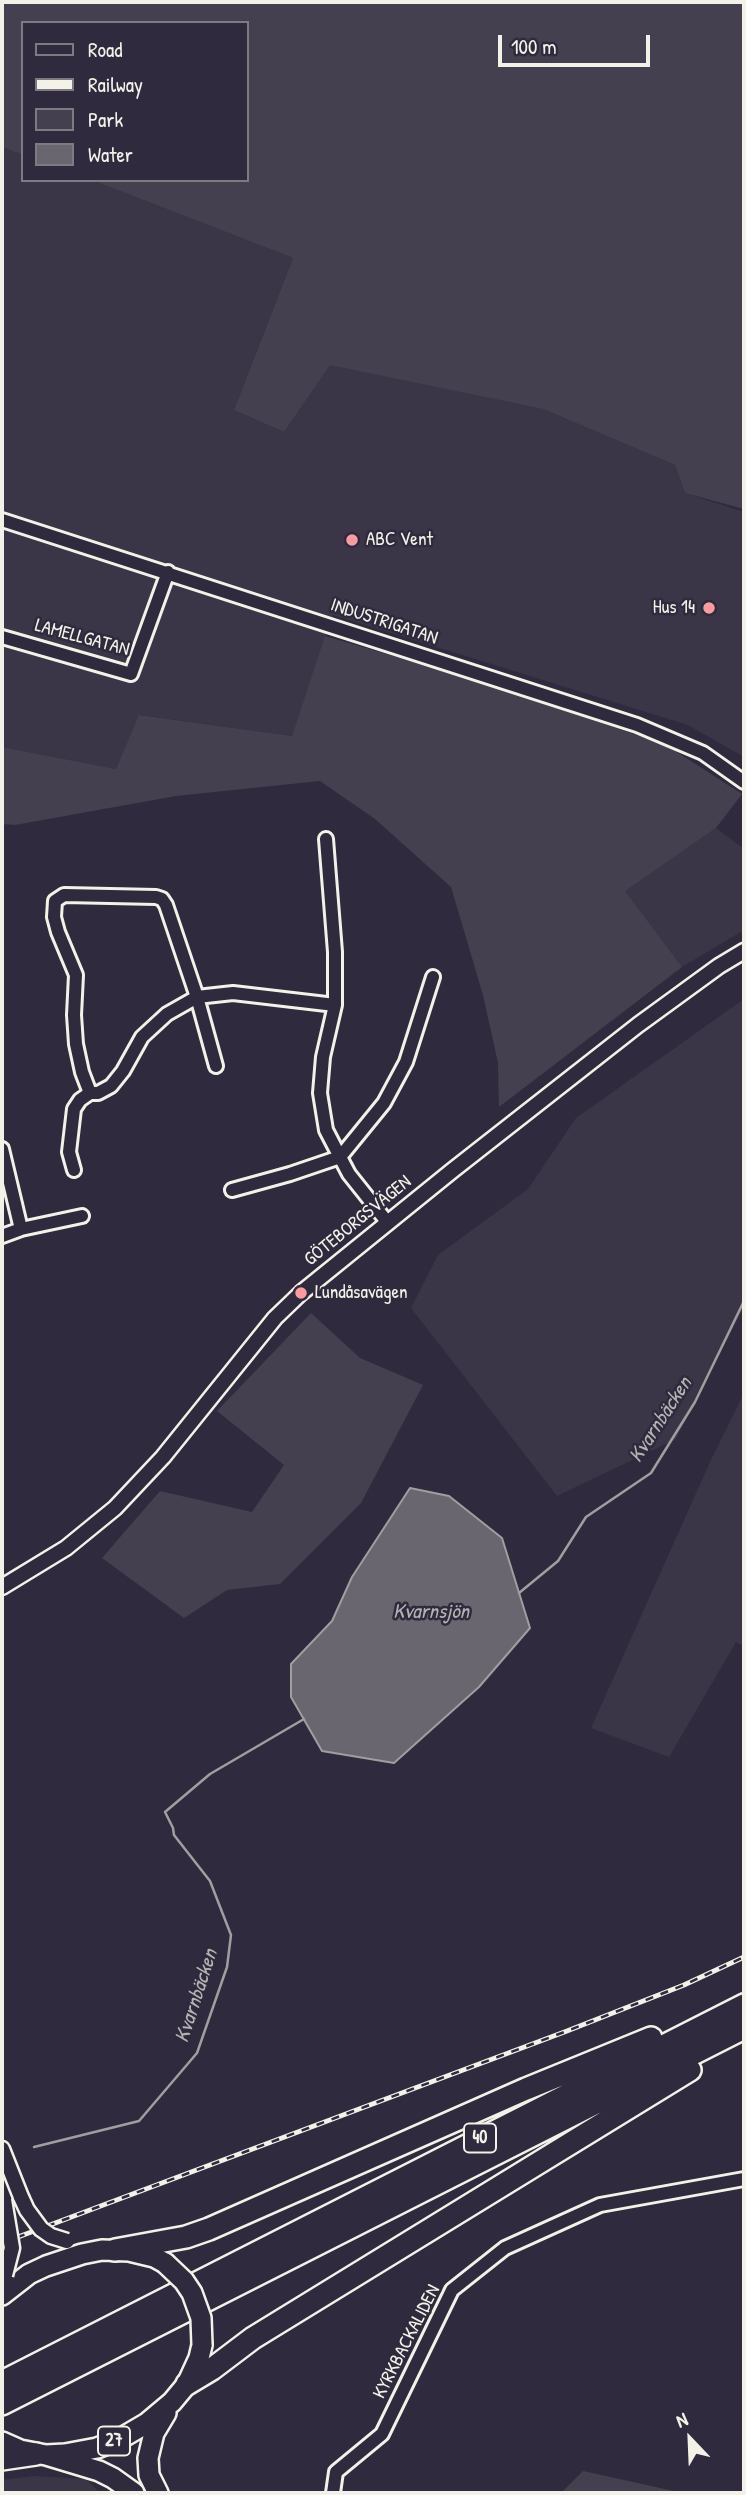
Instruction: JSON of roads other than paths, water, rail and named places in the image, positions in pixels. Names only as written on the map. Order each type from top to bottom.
[{"type":"highway","points":[[108,2250],[186,2237],[209,2229],[526,2089],[744,2003]]},
{"type":"highway","name":"40","points":[[2,2382],[744,2003]]},
{"type":"highway","name":"40","points":[[2,2404],[744,2028]]},
{"type":"highway","points":[[187,2384],[253,2338],[744,2036]]},
{"type":"highway","name":"27","points":[[2,2459],[41,2454]]},
{"type":"main road","name":"27","points":[[2,2295],[29,2274],[46,2266],[108,2250],[140,2253],[165,2263],[184,2281],[201,2318],[202,2345],[187,2384],[172,2402],[154,2433],[148,2458],[149,2475],[158,2493]]},
{"type":"main road","name":"27","points":[[41,2454],[82,2452],[118,2440],[147,2423],[172,2402]]},
{"type":"main road","name":"27","points":[[2,2442],[20,2450],[106,2474],[134,2493]]},
{"type":"street","name":"INDUSTRIGATAN","points":[[2,520],[637,725],[704,754],[744,782]]},
{"type":"street","name":"LAMELLGATAN","points":[[2,637],[131,674],[168,572]]},
{"type":"street","points":[[326,839],[335,952],[335,1005],[323,1057],[320,1093],[326,1130],[340,1157],[349,1174],[388,1223]]},
{"type":"street","points":[[90,1093],[76,1044],[76,975],[54,917],[58,897],[71,894],[162,899],[197,997],[216,1066]]},
{"type":"street","name":"GÖTEBORGSVÄGEN","points":[[2,1587],[66,1548],[115,1508],[163,1457],[275,1318],[319,1278],[638,1025],[744,951]]},
{"type":"street","points":[[232,1190],[340,1157],[384,1103],[405,1062],[433,977]]},
{"type":"street","points":[[74,1170],[69,1152],[74,1109],[80,1100],[90,1093],[99,1093],[111,1086],[123,1071],[142,1037],[167,1014],[197,997],[233,993],[335,1005]]},
{"type":"street","points":[[2,1149],[21,1229]]},
{"type":"street","points":[[2,1236],[21,1229],[82,1216]]},
{"type":"street","points":[[2,2149],[27,2210],[41,2229],[51,2236],[108,2250]]},
{"type":"street","name":"KYRKBACKALIDEN","points":[[333,2493],[336,2472],[382,2434],[452,2290],[505,2248],[600,2205],[744,2179]]},
{"type":"street","points":[[3,2196],[12,2248],[3,2280]]},
{"type":"water","name":"Kvarnsjön","points":[[410,1488],[449,1496],[502,1538],[530,1628],[479,1687],[394,1763],[322,1751],[291,1697],[291,1664],[332,1621],[352,1577]]},
{"type":"waterway","name":"Kvarnbäcken","points":[[519,1593],[558,1561],[586,1517],[651,1473],[695,1402],[744,1301]]},
{"type":"waterway","name":"Kvarnbäcken","points":[[34,2147],[139,2121],[197,2053],[227,1967],[231,1935],[210,1881],[174,1835],[165,1812],[210,1774],[304,1719]]},
{"type":"railway","points":[[2,2243],[567,2031],[684,1985],[744,1957]]},
{"type":"place","name":"ABC Vent","points":[[352,540]]},
{"type":"place","name":"Hus 14","points":[[709,608]]},
{"type":"place","name":"Lundåsavägen","points":[[301,1293]]}]
